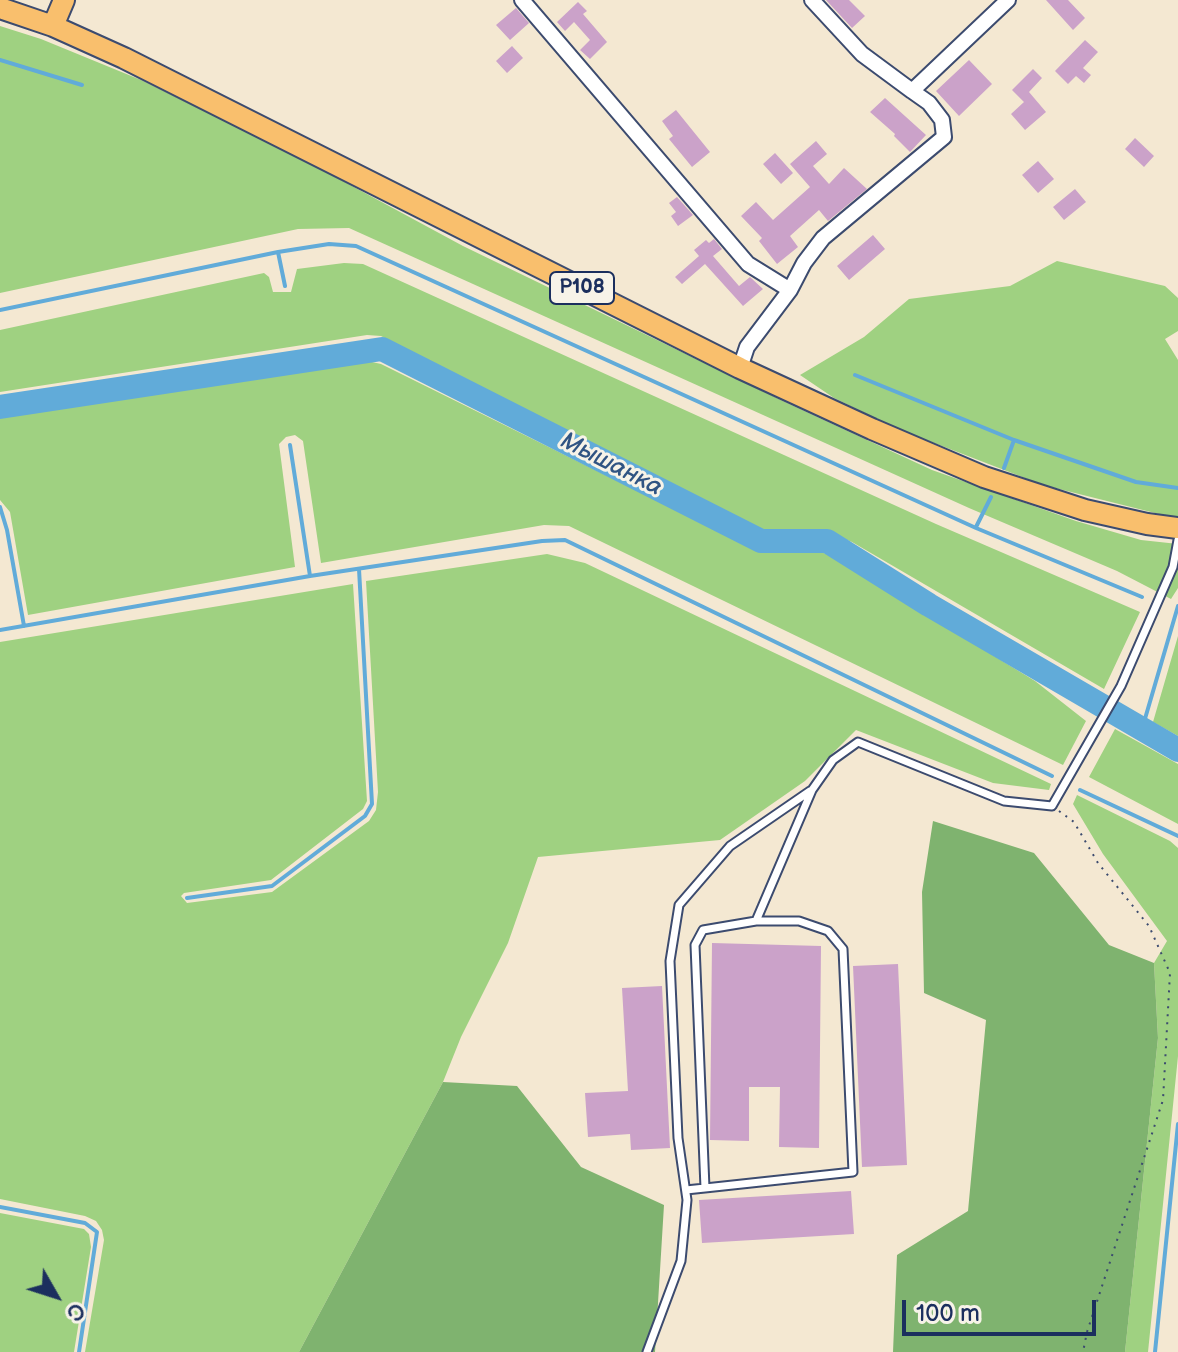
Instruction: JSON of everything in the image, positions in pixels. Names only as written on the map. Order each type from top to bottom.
[{"type":"main road","points":[[53,26],[64,0]]},
{"type":"main road","name":"Р108","points":[[0,8],[53,26],[124,58],[740,368],[984,477],[1085,510],[1178,528]]},
{"type":"street","points":[[522,0],[748,264],[790,290]]},
{"type":"street","points":[[740,368],[747,347],[790,290],[804,263],[823,238],[944,137],[942,120],[929,103],[862,54],[812,0]]},
{"type":"street","points":[[912,91],[1008,0]]},
{"type":"lane","points":[[756,921],[812,790],[833,760],[858,742],[1004,801],[1052,806],[1121,686],[1173,567],[1178,540]]},
{"type":"lane","points":[[647,1352],[681,1261],[686,1190],[678,1138],[670,961],[679,905],[730,846],[812,790]]},
{"type":"lane","points":[[686,1190],[705,1188],[853,1172],[843,949],[828,931],[799,921],[756,921],[703,930],[695,945],[705,1188]]},
{"type":"path","points":[[1052,806],[1074,822],[1098,863],[1149,926],[1170,973],[1163,1100],[1083,1352]]},
{"type":"green space","points":[[0,26],[41,39],[141,80],[302,159],[463,246],[932,470],[1076,521],[1141,540],[1178,544],[1178,588],[1171,599],[1117,571],[969,508],[349,228],[298,229],[0,293]]},
{"type":"green space","points":[[1057,261],[1165,286],[1178,298],[1178,331],[1165,339],[1178,360],[1178,517],[1043,485],[898,429],[834,398],[800,375],[864,337],[909,299],[1010,286]]},
{"type":"green space","points":[[344,263],[363,264],[936,524],[1140,612],[1104,689],[852,542],[825,531],[757,529],[381,336],[367,335],[0,392],[0,330],[264,273],[269,277],[273,292],[291,292],[297,269]]},
{"type":"green space","points":[[363,360],[381,364],[755,549],[813,549],[829,555],[1035,681],[1086,721],[1063,765],[569,526],[544,525],[321,563],[303,441],[295,435],[286,437],[279,444],[295,567],[28,615],[10,512],[0,500],[0,417]]},
{"type":"green space","points":[[547,554],[585,563],[1051,784],[1049,790],[993,783],[856,730],[805,781],[720,840],[538,857],[508,943],[461,1037],[443,1082],[299,1352],[85,1352],[104,1240],[102,1230],[96,1221],[85,1216],[0,1199],[0,642],[353,584],[367,801],[363,809],[271,880],[184,893],[181,896],[187,903],[272,892],[369,821],[376,810],[378,792],[366,581]]},
{"type":"green space","points":[[1178,636],[1178,736],[1153,722]]},
{"type":"green space","points":[[1115,729],[1178,764],[1178,824],[1089,777]]},
{"type":"green space","points":[[1077,795],[1170,841],[1178,848],[1178,1056],[1148,1352],[1125,1352],[1158,1038],[1154,963],[1167,941],[1103,854],[1073,804]]},
{"type":"green space","points":[[933,821],[1034,853],[1109,945],[1154,963],[1158,1038],[1125,1352],[893,1352],[897,1255],[968,1211],[986,1020],[924,993],[922,892]]},
{"type":"green space","points":[[443,1082],[517,1086],[581,1167],[664,1205],[655,1352],[299,1352]]},
{"type":"green space","points":[[0,1213],[84,1229],[89,1234],[91,1247],[74,1352],[0,1352]]},
{"type":"building","points":[[826,0],[849,0],[865,16],[852,28]]},
{"type":"building","points":[[1046,0],[1068,0],[1085,18],[1073,30]]},
{"type":"building","points":[[578,2],[587,11],[583,14],[607,42],[590,59],[580,50],[590,40],[574,22],[565,31],[557,22]]},
{"type":"building","points":[[516,8],[529,23],[510,40],[496,25]]},
{"type":"building","points":[[1085,40],[1098,52],[1083,68],[1091,75],[1084,83],[1076,76],[1068,84],[1055,71]]},
{"type":"building","points":[[512,46],[523,58],[507,73],[496,61]]},
{"type":"building","points":[[969,60],[992,84],[959,116],[936,91]]},
{"type":"building","points":[[1033,69],[1042,78],[1029,92],[1046,112],[1025,130],[1011,114],[1024,102],[1012,90]]},
{"type":"building","points":[[885,98],[926,135],[910,152],[870,112]]},
{"type":"building","points":[[676,110],[710,152],[692,167],[669,139],[673,136],[662,121]]},
{"type":"building","points":[[1135,138],[1154,156],[1144,167],[1125,149]]},
{"type":"building","points":[[816,141],[827,154],[813,166],[829,184],[844,168],[867,189],[828,221],[819,210],[790,236],[798,247],[777,264],[759,241],[762,238],[741,216],[756,202],[773,220],[810,187],[790,164]]},
{"type":"building","points":[[775,153],[793,173],[781,184],[763,164]]},
{"type":"building","points":[[1038,161],[1054,179],[1038,193],[1022,175]]},
{"type":"building","points":[[1075,189],[1086,202],[1064,220],[1053,207]]},
{"type":"building","points":[[677,197],[693,215],[678,226],[671,216],[676,212],[669,203]]},
{"type":"building","points":[[873,235],[885,249],[849,280],[837,266]]},
{"type":"building","points":[[714,239],[722,249],[713,256],[739,286],[750,277],[763,289],[743,306],[705,264],[682,284],[675,277],[699,256],[694,250],[706,240],[709,243]]},
{"type":"building","points":[[712,943],[821,946],[819,1148],[779,1147],[780,1087],[749,1087],[749,1141],[710,1140]]},
{"type":"building","points":[[898,964],[907,1165],[862,1167],[853,966]]},
{"type":"building","points":[[662,986],[670,1148],[631,1150],[630,1134],[588,1137],[585,1093],[628,1091],[622,988]]},
{"type":"building","points":[[851,1191],[854,1234],[702,1243],[699,1200]]},
{"type":"waterway","points":[[0,60],[82,85]]},
{"type":"waterway","points":[[0,310],[278,252],[329,244],[356,246],[976,528],[1142,597]]},
{"type":"waterway","points":[[278,252],[285,286]]},
{"type":"waterway","name":"Мышанка","points":[[0,407],[382,349],[761,541],[827,541],[929,605],[1178,750]]},
{"type":"waterway","points":[[855,375],[1014,440],[1136,482],[1178,488]]},
{"type":"waterway","points":[[1004,468],[1014,440]]},
{"type":"waterway","points":[[290,445],[310,576]]},
{"type":"waterway","points":[[976,527],[991,497]]},
{"type":"waterway","points":[[0,507],[24,626]]},
{"type":"waterway","points":[[0,630],[310,576],[565,540],[1052,776]]},
{"type":"waterway","points":[[187,898],[272,886],[365,816],[372,804],[359,569]]},
{"type":"waterway","points":[[1142,729],[1178,606]]},
{"type":"waterway","points":[[1080,790],[1178,836]]},
{"type":"waterway","points":[[1155,1352],[1178,1124]]},
{"type":"waterway","points":[[0,1207],[85,1223],[97,1232],[79,1352]]}]
